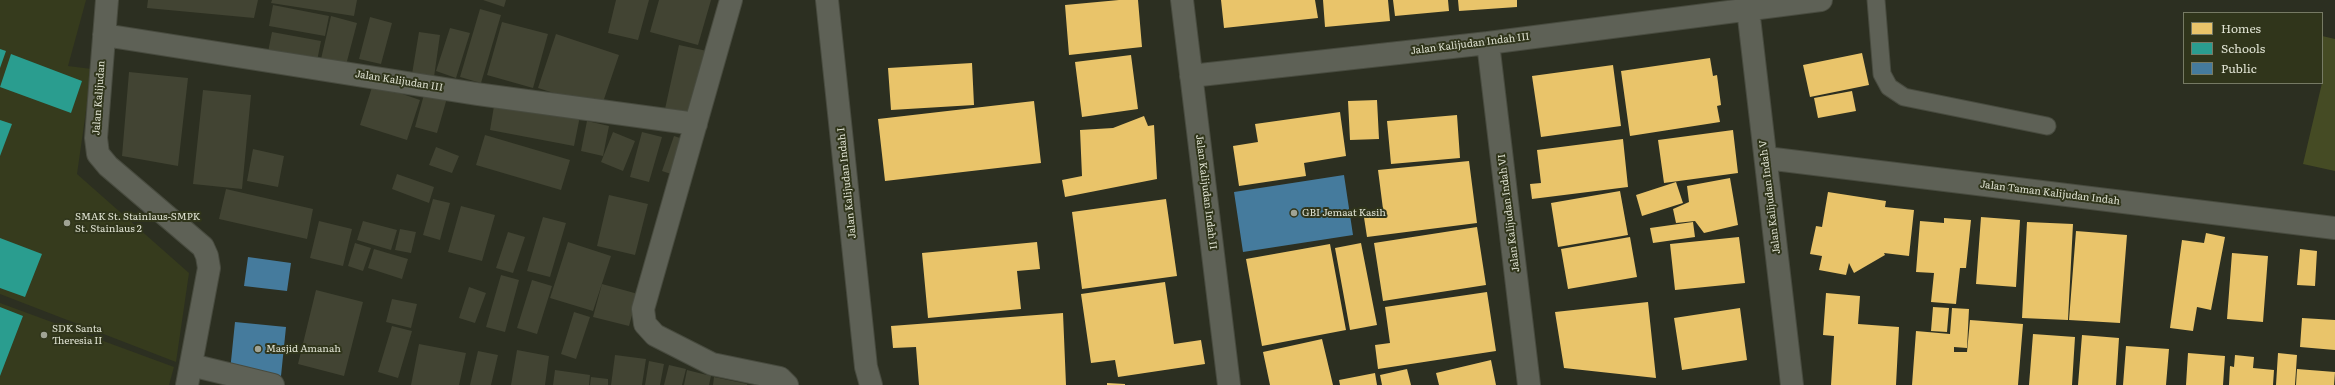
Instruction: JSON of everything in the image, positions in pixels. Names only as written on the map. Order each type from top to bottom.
[{"type":"street","points":[[731,0],[643,309],[645,324],[655,334],[712,364],[780,378],[787,385]]},
{"type":"street","name":"Jalan Kalijudan Indah I","points":[[827,0],[869,376],[879,385]]},
{"type":"street","name":"Jalan Kalijudan Indah II","points":[[1182,0],[1229,385]]},
{"type":"street","name":"Jalan Kalijudan Indah III","points":[[1191,76],[1488,42],[1821,0]]},
{"type":"street","name":"Jalan Kalijudan","points":[[104,1],[104,35],[96,138],[98,154],[108,166],[203,246],[207,256],[209,268],[189,375]]},
{"type":"street","name":"Jalan Kalijudan Indah V","points":[[1748,9],[1792,385]]},
{"type":"street","name":"Jalan Kalijudan III","points":[[104,35],[477,94],[696,124]]},
{"type":"street","name":"Jalan Kalijudan Indah VI","points":[[1488,42],[1533,384]]},
{"type":"street","name":"Jalan Taman Kalijudan Indah","points":[[1766,158],[2335,228]]},
{"type":"street","points":[[189,375],[273,385]]},
{"type":"lane","points":[[1876,0],[1882,74],[1889,87],[1904,97],[2047,126]]},
{"type":"shaded area","name":"SMAK St. Stainlaus-SMPK St. Stainlaus 2","points":[[0,0],[86,0],[68,66],[92,69],[77,174],[189,273],[176,362],[0,294]]},
{"type":"shaded area","points":[[2323,36],[2335,39],[2335,171],[2303,164],[2323,84]]},
{"type":"shaded area","name":"SDK Santa Theresia II","points":[[0,303],[174,367],[169,385],[0,385]]},
{"type":"building: Homes","points":[[1119,0],[1138,0],[1142,47],[1069,55],[1065,5]]},
{"type":"building: Homes","points":[[1221,0],[1315,0],[1318,18],[1224,28]]},
{"type":"building: Homes","points":[[1323,0],[1388,0],[1390,21],[1325,27]]},
{"type":"building: Homes","points":[[1393,0],[1448,0],[1449,11],[1395,16]]},
{"type":"building: Homes","points":[[1458,0],[1517,0],[1517,7],[1459,11]]},
{"type":"building: Homes","points":[[1862,53],[1869,85],[1810,97],[1803,65]]},
{"type":"building: Homes","points":[[1131,55],[1138,109],[1082,117],[1075,62]]},
{"type":"building: Homes","points":[[1710,58],[1713,76],[1717,75],[1721,105],[1717,106],[1720,122],[1630,136],[1621,71]]},
{"type":"building: Homes","points":[[972,63],[974,105],[891,110],[888,68]]},
{"type":"building: Homes","points":[[1613,65],[1621,126],[1541,137],[1532,76]]},
{"type":"building: Homes","points":[[1852,91],[1856,111],[1818,118],[1814,98]]},
{"type":"building: Homes","points":[[1377,100],[1379,139],[1350,140],[1348,101]]},
{"type":"building: Homes","points":[[1034,101],[1041,163],[885,181],[878,119]]},
{"type":"building: Homes","points":[[1340,112],[1346,156],[1304,163],[1306,176],[1239,186],[1233,146],[1258,142],[1255,124]]},
{"type":"building: Homes","points":[[1457,115],[1460,158],[1391,164],[1387,121]]},
{"type":"building: Homes","points":[[1144,116],[1148,126],[1154,125],[1157,179],[1065,197],[1062,180],[1082,176],[1080,130],[1113,128]]},
{"type":"building: Homes","points":[[1733,130],[1738,173],[1664,183],[1658,140]]},
{"type":"building: Homes","points":[[1623,139],[1628,187],[1532,199],[1530,184],[1541,183],[1537,150]]},
{"type":"building: Homes","points":[[1469,161],[1477,223],[1367,237],[1363,211],[1383,209],[1378,170]]},
{"type":"building: Homes","points":[[1730,178],[1738,225],[1704,233],[1695,221],[1676,223],[1673,209],[1689,202],[1687,186]]},
{"type":"building: Homes","points":[[1676,182],[1683,203],[1642,216],[1636,195]]},
{"type":"building: Homes","points":[[1620,191],[1628,235],[1558,247],[1551,203]]},
{"type":"building: Homes","points":[[1828,192],[1886,201],[1885,207],[1914,210],[1909,256],[1884,253],[1885,255],[1854,273],[1849,263],[1846,275],[1819,270],[1822,256],[1810,254],[1816,226],[1822,227]]},
{"type":"building: Homes","points":[[1166,199],[1177,276],[1082,289],[1072,212]]},
{"type":"building: Homes","points":[[1981,217],[2020,220],[2016,287],[1976,284]]},
{"type":"building: Homes","points":[[1944,218],[1971,220],[1966,268],[1960,268],[1956,304],[1931,302],[1934,273],[1916,272],[1920,221],[1944,223]]},
{"type":"building: Homes","points":[[1693,222],[1695,237],[1653,243],[1650,228]]},
{"type":"building: Homes","points":[[2027,222],[2073,224],[2068,320],[2022,318]]},
{"type":"building: Homes","points":[[1477,227],[1486,285],[1383,301],[1374,243]]},
{"type":"building: Homes","points":[[2076,231],[2127,235],[2120,323],[2069,320]]},
{"type":"building: Homes","points":[[2206,233],[2225,237],[2211,310],[2197,307],[2193,331],[2170,328],[2182,240],[2204,243]]},
{"type":"building: Homes","points":[[1630,237],[1637,277],[1568,289],[1561,249]]},
{"type":"building: Homes","points":[[1739,237],[1745,283],[1675,290],[1670,244]]},
{"type":"building: Homes","points":[[1037,242],[1040,269],[1017,271],[1021,309],[928,318],[922,253]]},
{"type":"building: Homes","points":[[1361,243],[1377,325],[1350,330],[1335,248]]},
{"type":"building: Homes","points":[[1330,244],[1346,330],[1262,346],[1246,259]]},
{"type":"building: Homes","points":[[2300,249],[2317,251],[2315,286],[2297,285]]},
{"type":"building: Homes","points":[[2232,253],[2268,256],[2263,322],[2227,319]]},
{"type":"building: Homes","points":[[1165,282],[1174,344],[1201,340],[1205,364],[1118,377],[1115,360],[1091,363],[1081,294]]},
{"type":"building: Homes","points":[[1487,292],[1496,351],[1378,369],[1375,345],[1390,343],[1385,307]]},
{"type":"building: Homes","points":[[1826,293],[1860,296],[1858,324],[1899,327],[1896,385],[1831,385],[1834,336],[1823,335]]},
{"type":"building: Homes","points":[[1648,302],[1656,378],[1564,368],[1555,312]]},
{"type":"building: Homes","points":[[1933,307],[1949,308],[1947,332],[1931,331]]},
{"type":"building: Homes","points":[[1740,308],[1747,360],[1682,370],[1674,318]]},
{"type":"building: Homes","points":[[1952,308],[1969,309],[1967,348],[1954,347],[1954,352],[1967,352],[1970,320],[2023,324],[2018,385],[1912,385],[1916,331],[1950,334]]},
{"type":"building: Homes","points":[[1063,313],[1066,385],[919,385],[916,347],[893,348],[891,326]]},
{"type":"building: Homes","points":[[2302,318],[2335,320],[2335,350],[2300,347]]},
{"type":"building: Homes","points":[[2033,334],[2075,337],[2072,385],[2029,385]]},
{"type":"building: Homes","points":[[2082,335],[2119,338],[2116,385],[2078,385]]},
{"type":"building: Homes","points":[[1322,339],[1333,385],[1270,385],[1263,352]]},
{"type":"building: Homes","points":[[2126,346],[2169,349],[2166,385],[2123,385]]},
{"type":"building: Homes","points":[[2188,353],[2225,356],[2223,385],[2186,385]]},
{"type":"building: Homes","points":[[2278,353],[2297,355],[2295,385],[2276,385]]},
{"type":"building: Homes","points":[[2235,355],[2254,357],[2253,368],[2274,370],[2273,385],[2229,385],[2230,366],[2234,367]]},
{"type":"building: Homes","points":[[1491,360],[1496,385],[1439,385],[1436,373]]},
{"type":"building: Homes","points":[[1407,369],[1411,385],[1382,385],[1380,375]]},
{"type":"building: Homes","points":[[2297,369],[2335,372],[2334,385],[2296,385]]},
{"type":"building: Homes","points":[[1375,373],[1377,385],[1340,385],[1339,380]]},
{"type":"building: Homes","points":[[1107,383],[1125,384],[1125,385],[1107,385]]},
{"type":"building: Schools","points":[[0,49],[6,51],[0,68]]},
{"type":"building: Schools","points":[[11,54],[82,81],[71,113],[0,87]]},
{"type":"building: Schools","points":[[0,120],[12,124],[0,156]]},
{"type":"building: Schools","points":[[0,238],[42,254],[25,297],[0,288]]},
{"type":"building: Schools","name":"SDK Santa Theresia II","points":[[0,307],[23,316],[0,376]]},
{"type":"building: Public","name":"GBI Jemaat Kasih","points":[[1344,175],[1353,235],[1243,252],[1234,192]]},
{"type":"building: Public","points":[[248,257],[291,263],[287,291],[244,286]]},
{"type":"building: Public","name":"Masjid Amanah","points":[[235,322],[286,327],[281,376],[230,371]]},
{"type":"building: Other","points":[[148,0],[258,0],[254,18],[147,8]]},
{"type":"building: Other","points":[[272,0],[357,0],[354,16],[271,3]]},
{"type":"building: Other","points":[[483,0],[506,0],[504,7]]},
{"type":"building: Other","points":[[616,0],[649,0],[638,40],[608,33]]},
{"type":"building: Other","points":[[659,0],[711,0],[698,45],[650,32]]},
{"type":"building: Other","points":[[273,5],[329,16],[325,36],[269,26]]},
{"type":"building: Other","points":[[480,9],[501,15],[481,83],[460,77]]},
{"type":"building: Other","points":[[331,16],[357,23],[346,65],[321,59]]},
{"type":"building: Other","points":[[370,17],[392,23],[381,64],[359,59]]},
{"type":"building: Other","points":[[502,22],[548,34],[533,88],[487,75]]},
{"type":"building: Other","points":[[450,28],[470,33],[456,78],[436,71]]},
{"type":"building: Other","points":[[272,32],[321,41],[317,61],[268,52]]},
{"type":"building: Other","points":[[419,32],[440,35],[434,77],[412,74]]},
{"type":"building: Other","points":[[556,34],[619,55],[601,108],[538,88]]},
{"type":"building: Other","points":[[679,45],[707,51],[693,116],[665,109]]},
{"type":"building: Other","points":[[129,72],[188,78],[178,166],[122,156]]},
{"type":"building: Other","points":[[373,84],[420,100],[407,140],[360,125]]},
{"type":"building: Other","points":[[203,90],[251,95],[242,189],[193,184]]},
{"type":"building: Other","points":[[425,91],[447,98],[437,133],[415,127]]},
{"type":"building: Other","points":[[495,100],[580,116],[574,146],[490,130]]},
{"type":"building: Other","points":[[587,121],[609,126],[603,156],[581,151]]},
{"type":"building: Other","points":[[613,132],[635,141],[623,171],[601,162]]},
{"type":"building: Other","points":[[642,132],[662,137],[649,182],[630,177]]},
{"type":"building: Other","points":[[485,135],[570,160],[561,190],[476,165]]},
{"type":"building: Other","points":[[674,136],[689,141],[677,176],[662,171]]},
{"type":"building: Other","points":[[436,147],[459,156],[452,173],[429,165]]},
{"type":"building: Other","points":[[253,149],[284,156],[278,187],[247,181]]},
{"type":"building: Other","points":[[397,174],[434,187],[429,203],[392,189]]},
{"type":"building: Other","points":[[226,189],[313,209],[307,239],[219,219]]},
{"type":"building: Other","points":[[609,195],[648,204],[635,255],[597,246]]},
{"type":"building: Other","points":[[433,199],[450,203],[440,240],[423,235]]},
{"type":"building: Other","points":[[461,206],[495,215],[482,261],[448,252]]},
{"type":"building: Other","points":[[543,217],[566,223],[550,277],[527,271]]},
{"type":"building: Other","points":[[319,221],[352,229],[343,266],[310,258]]},
{"type":"building: Other","points":[[363,221],[397,230],[391,250],[357,240]]},
{"type":"building: Other","points":[[400,229],[416,232],[411,253],[395,250]]},
{"type":"building: Other","points":[[508,232],[525,237],[513,273],[496,268]]},
{"type":"building: Other","points":[[568,242],[611,256],[593,311],[550,298]]},
{"type":"building: Other","points":[[355,243],[371,248],[363,271],[348,266]]},
{"type":"building: Other","points":[[374,249],[408,259],[402,279],[368,268]]},
{"type":"building: Other","points":[[501,275],[519,280],[505,332],[486,327]]},
{"type":"building: Other","points":[[532,280],[552,286],[537,334],[517,328]]},
{"type":"building: Other","points":[[602,284],[638,294],[629,326],[593,317]]},
{"type":"building: Other","points":[[469,287],[486,293],[475,323],[459,318]]},
{"type":"building: Other","points":[[316,290],[363,302],[344,376],[298,364]]},
{"type":"building: Other","points":[[392,299],[417,304],[411,328],[386,322]]},
{"type":"building: Other","points":[[574,312],[590,317],[576,359],[561,354]]},
{"type":"building: Other","points":[[392,326],[412,331],[398,378],[378,372]]},
{"type":"building: Other","points":[[419,344],[466,353],[459,385],[411,385]]},
{"type":"building: Other","points":[[517,350],[549,356],[545,385],[511,385]]},
{"type":"building: Other","points":[[478,351],[498,355],[491,385],[470,385]]},
{"type":"building: Other","points":[[615,355],[646,359],[642,385],[611,385]]},
{"type":"building: Other","points":[[649,361],[664,364],[660,385],[645,385]]},
{"type":"building: Other","points":[[669,365],[686,369],[682,385],[664,385]]},
{"type":"building: Other","points":[[555,370],[590,375],[589,385],[553,385]]},
{"type":"building: Other","points":[[687,370],[711,376],[709,385],[684,385]]},
{"type":"building: Other","points":[[591,377],[608,379],[608,385],[590,385]]},
{"type":"building: Other","points":[[714,377],[747,384],[747,385],[713,385]]},
{"type":"place","name":"GBI Jemaat Kasih","points":[[1294,213]]},
{"type":"place","name":"SMAK St. Stainlaus-SMPK St. Stainlaus 2","points":[[67,223]]},
{"type":"place","name":"SDK Santa Theresia II","points":[[44,335]]},
{"type":"place","name":"Masjid Amanah","points":[[258,349]]}]
